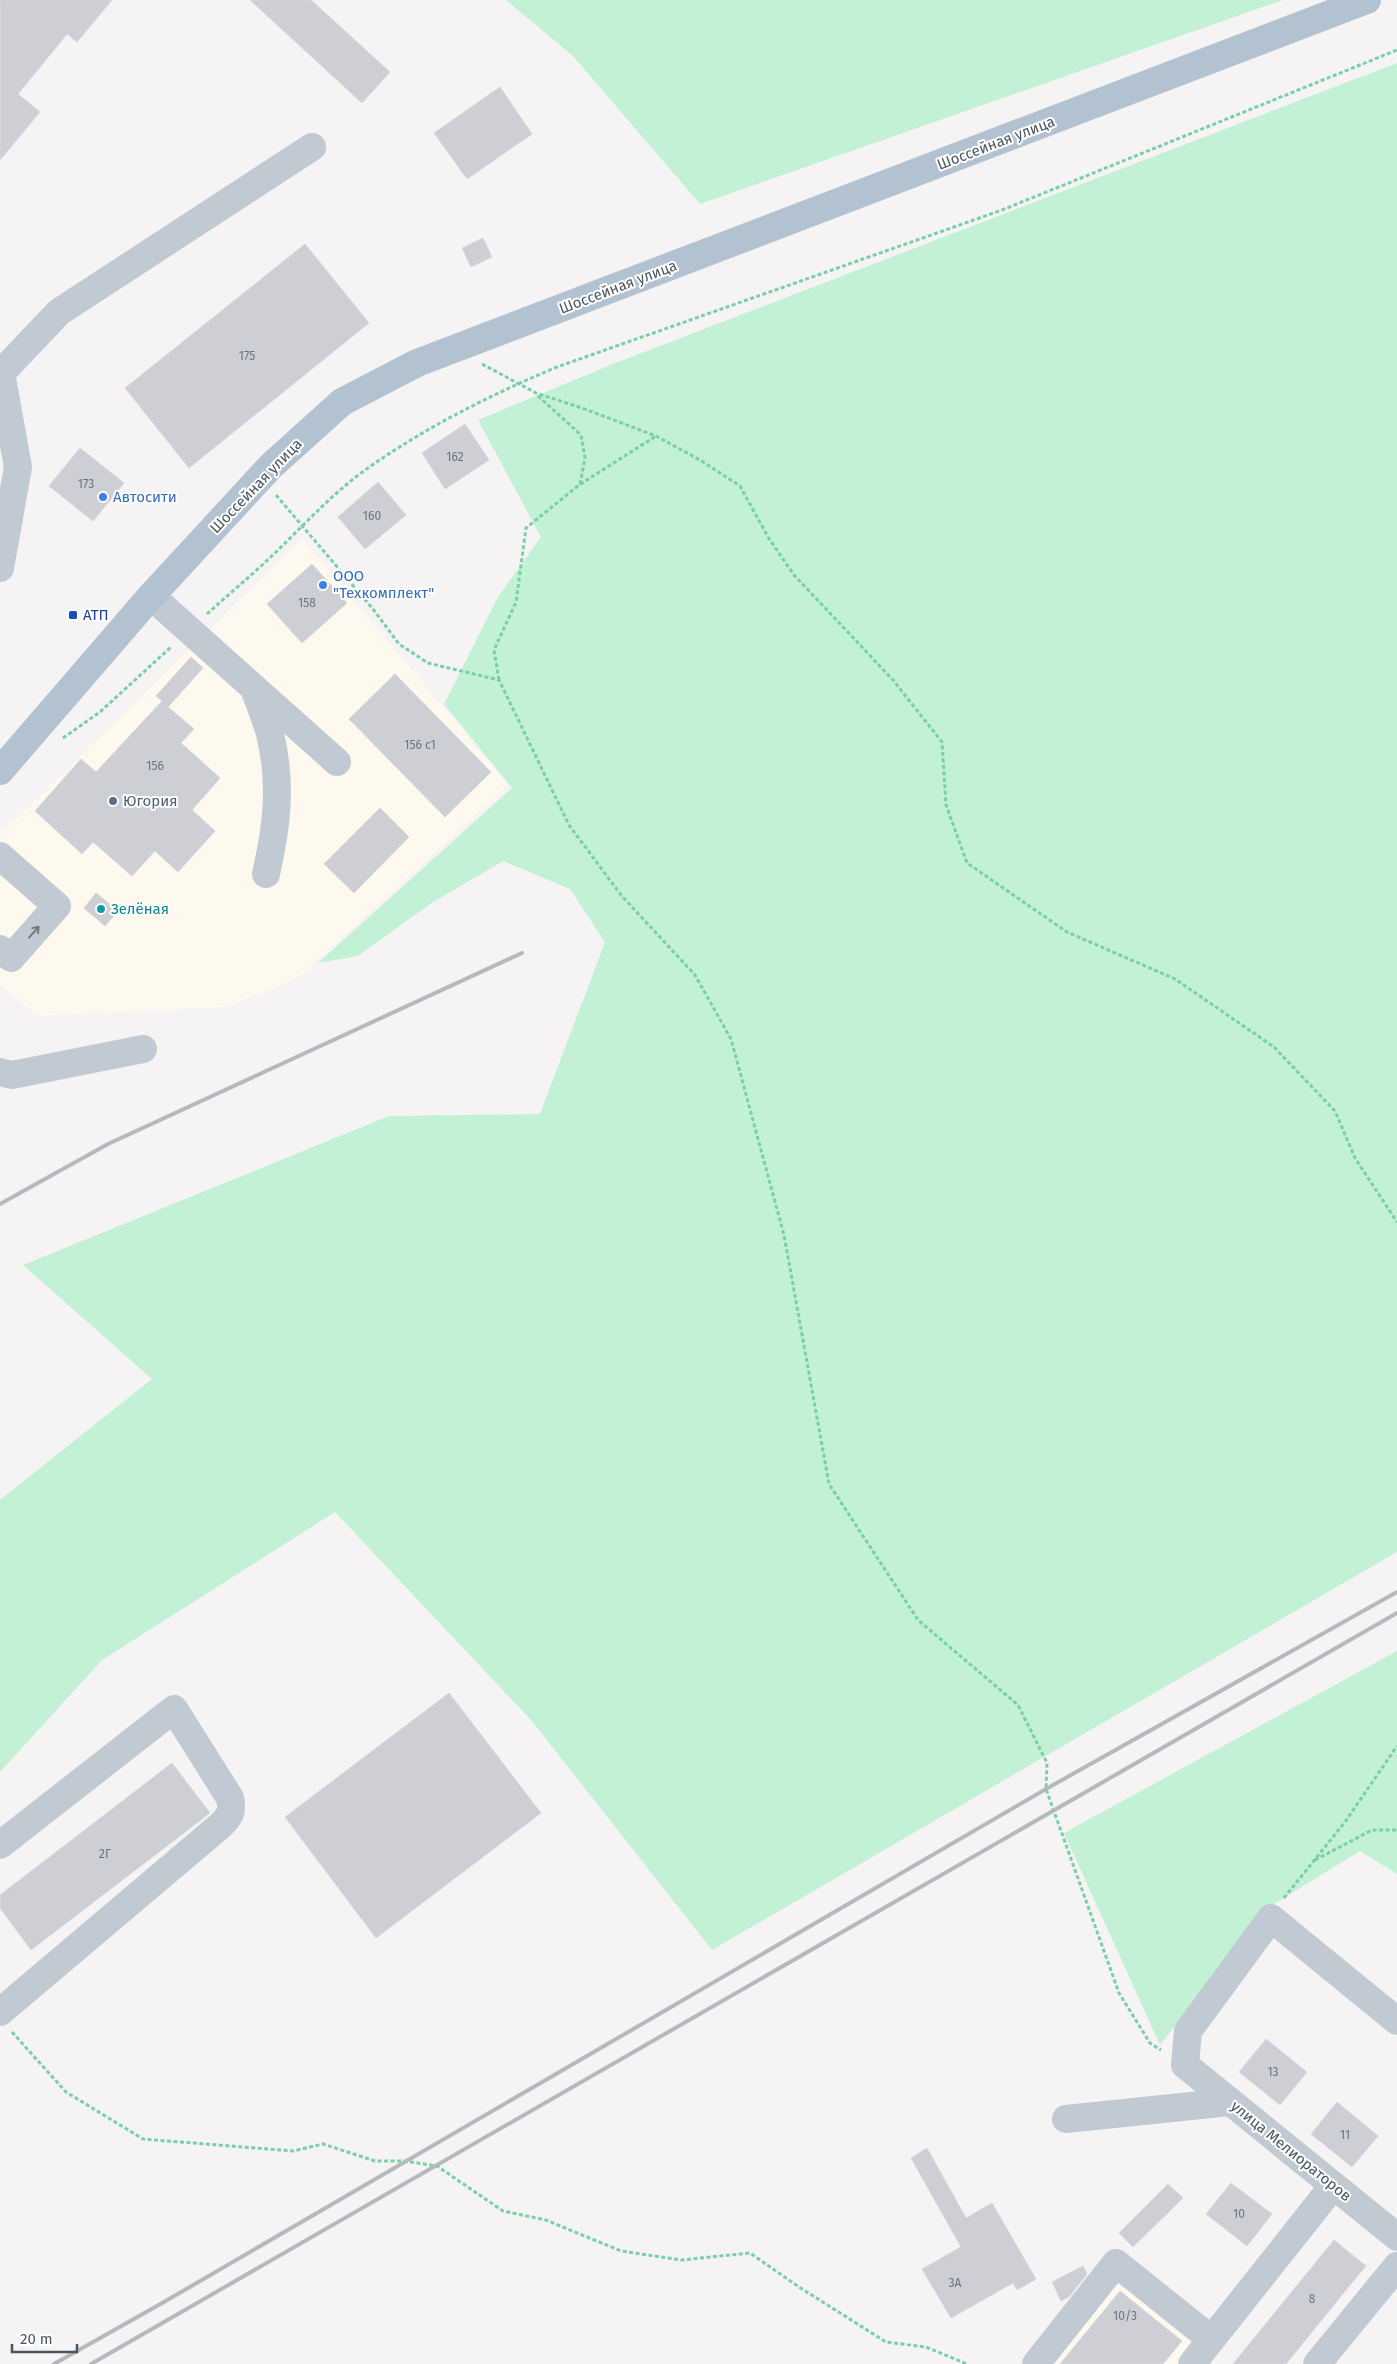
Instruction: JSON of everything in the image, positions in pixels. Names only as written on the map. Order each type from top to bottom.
[{"type":"main road","name":"Шоссейная улица","points":[[0,771],[152,596],[261,478],[342,402],[417,363],[1367,0]]},
{"type":"street","points":[[0,568],[9,462],[1,373],[59,312],[312,147]]},
{"type":"street","points":[[152,596],[337,762]]},
{"type":"street","points":[[254,689],[270,734],[278,781],[276,828],[266,874]]},
{"type":"street","points":[[0,856],[57,906],[11,958],[0,949]]},
{"type":"street","points":[[0,1072],[12,1075],[143,1049]]},
{"type":"street","points":[[0,1845],[174,1709],[230,1798],[232,1807],[229,1817],[221,1825],[3,2020]]},
{"type":"street","points":[[1185,2065],[1188,2031],[1270,1918],[1397,2021]]},
{"type":"street","name":"улица Мелиораторов","points":[[1185,2065],[1397,2237]]},
{"type":"street","points":[[1066,2119],[1230,2102]]},
{"type":"street","points":[[1192,2364],[1333,2186]]},
{"type":"street","points":[[1036,2364],[1116,2263],[1212,2340]]},
{"type":"street","points":[[1317,2364],[1397,2266]]},
{"type":"path","points":[[56,744],[100,712],[276,552],[301,525],[360,474],[421,433],[492,394],[668,327],[1002,210],[1397,50]]},
{"type":"path","points":[[455,349],[516,384],[536,393],[656,436],[700,460],[740,486],[768,537],[794,575],[893,680],[942,742],[946,805],[968,863],[1067,932],[1175,979],[1274,1047],[1335,1111],[1355,1158],[1397,1222]]},
{"type":"path","points":[[536,393],[581,435],[585,458],[580,485]]},
{"type":"path","points":[[656,436],[580,485],[526,528],[516,602],[494,650],[499,680],[569,826],[621,895],[695,976],[731,1039],[784,1235],[829,1484],[918,1620],[1018,1705],[1047,1763],[1046,1789],[1119,1993],[1150,2043],[1185,2065]]},
{"type":"path","points":[[261,478],[373,609],[398,644],[428,663],[499,680]]},
{"type":"path","points":[[1270,1918],[1350,1814],[1397,1746]]},
{"type":"path","points":[[1312,1861],[1372,1830],[1397,1830]]},
{"type":"path","points":[[3,2020],[66,2092],[143,2139],[293,2150],[323,2144],[375,2161],[437,2166],[503,2211],[546,2220],[621,2251],[681,2260],[750,2253],[798,2287],[886,2342],[926,2347],[967,2364]]},
{"type":"shaded area","points":[[302,538],[508,785],[297,979],[225,1007],[37,1016],[0,984],[0,835]]},
{"type":"shaded area","points":[[1117,2282],[1199,2349],[1186,2364],[1050,2364]]},
{"type":"green space","points":[[506,0],[1283,0],[700,204],[573,56]]},
{"type":"green space","points":[[1397,63],[1397,1552],[712,1950],[532,1721],[335,1512],[102,1660],[0,1772],[0,1500],[152,1379],[23,1265],[389,1116],[540,1114],[605,942],[570,889],[503,861],[430,904],[358,956],[318,963],[512,788],[444,704],[498,597],[541,537],[478,420],[613,364]]},
{"type":"green space","points":[[1397,1651],[1397,1874],[1360,1851],[1269,1907],[1160,2045],[1064,1833]]},
{"type":"building","points":[[0,0],[112,0],[77,42],[67,34],[18,94],[40,112],[0,160]]},
{"type":"building","points":[[250,0],[311,0],[390,72],[362,103]]},
{"type":"building","points":[[500,87],[532,134],[467,179],[434,133]]},
{"type":"building","points":[[483,238],[492,257],[471,267],[462,248]]},
{"type":"building","points":[[305,244],[369,323],[189,468],[125,388]]},
{"type":"building","points":[[465,424],[489,460],[445,489],[422,453]]},
{"type":"building","points":[[80,448],[124,483],[93,521],[49,486]]},
{"type":"building","points":[[378,482],[406,515],[365,549],[338,517]]},
{"type":"building","points":[[312,564],[347,603],[302,643],[267,604]]},
{"type":"building","points":[[191,657],[203,668],[168,707],[194,729],[181,743],[220,778],[192,810],[215,831],[178,872],[155,851],[132,876],[93,842],[82,854],[35,811],[81,759],[96,772],[162,701],[156,696]]},
{"type":"building","points":[[395,674],[491,772],[445,817],[349,719]]},
{"type":"building","points":[[380,808],[409,837],[354,893],[324,864]]},
{"type":"building","name":"Зелёная","points":[[96,893],[118,911],[105,926],[84,908]]},
{"type":"building","points":[[449,1693],[541,1813],[376,1938],[285,1817]]},
{"type":"building","points":[[172,1763],[210,1813],[31,1950],[0,1908],[0,1895]]},
{"type":"building","points":[[1266,2039],[1307,2072],[1280,2105],[1239,2072]]},
{"type":"building","points":[[1337,2102],[1378,2136],[1352,2167],[1311,2134]]},
{"type":"building","points":[[927,2148],[966,2218],[992,2203],[1036,2279],[1017,2290],[1013,2283],[951,2318],[922,2269],[961,2247],[911,2158]]},
{"type":"building","points":[[1231,2183],[1272,2214],[1247,2246],[1206,2214]]},
{"type":"building","points":[[1168,2184],[1183,2198],[1133,2247],[1119,2233]]},
{"type":"building","points":[[1334,2240],[1366,2266],[1286,2364],[1233,2364]]},
{"type":"building","points":[[1083,2266],[1087,2274],[1069,2297],[1061,2301],[1052,2282]]},
{"type":"building","points":[[1120,2291],[1182,2341],[1163,2364],[1060,2364]]},
{"type":"railway","points":[[0,1204],[108,1144],[522,953]]},
{"type":"railway","points":[[54,2364],[164,2302],[1046,1789],[1397,1592]]},
{"type":"railway","points":[[91,2364],[1397,1613]]},
{"type":"place","name":"Автосити","points":[[103,497]]},
{"type":"place","name":"ООО \"Техкомплект\"","points":[[323,585]]},
{"type":"place","name":"АТП","points":[[73,615]]},
{"type":"place","name":"Югория","points":[[113,801]]},
{"type":"place","name":"Зелёная","points":[[101,909]]}]
